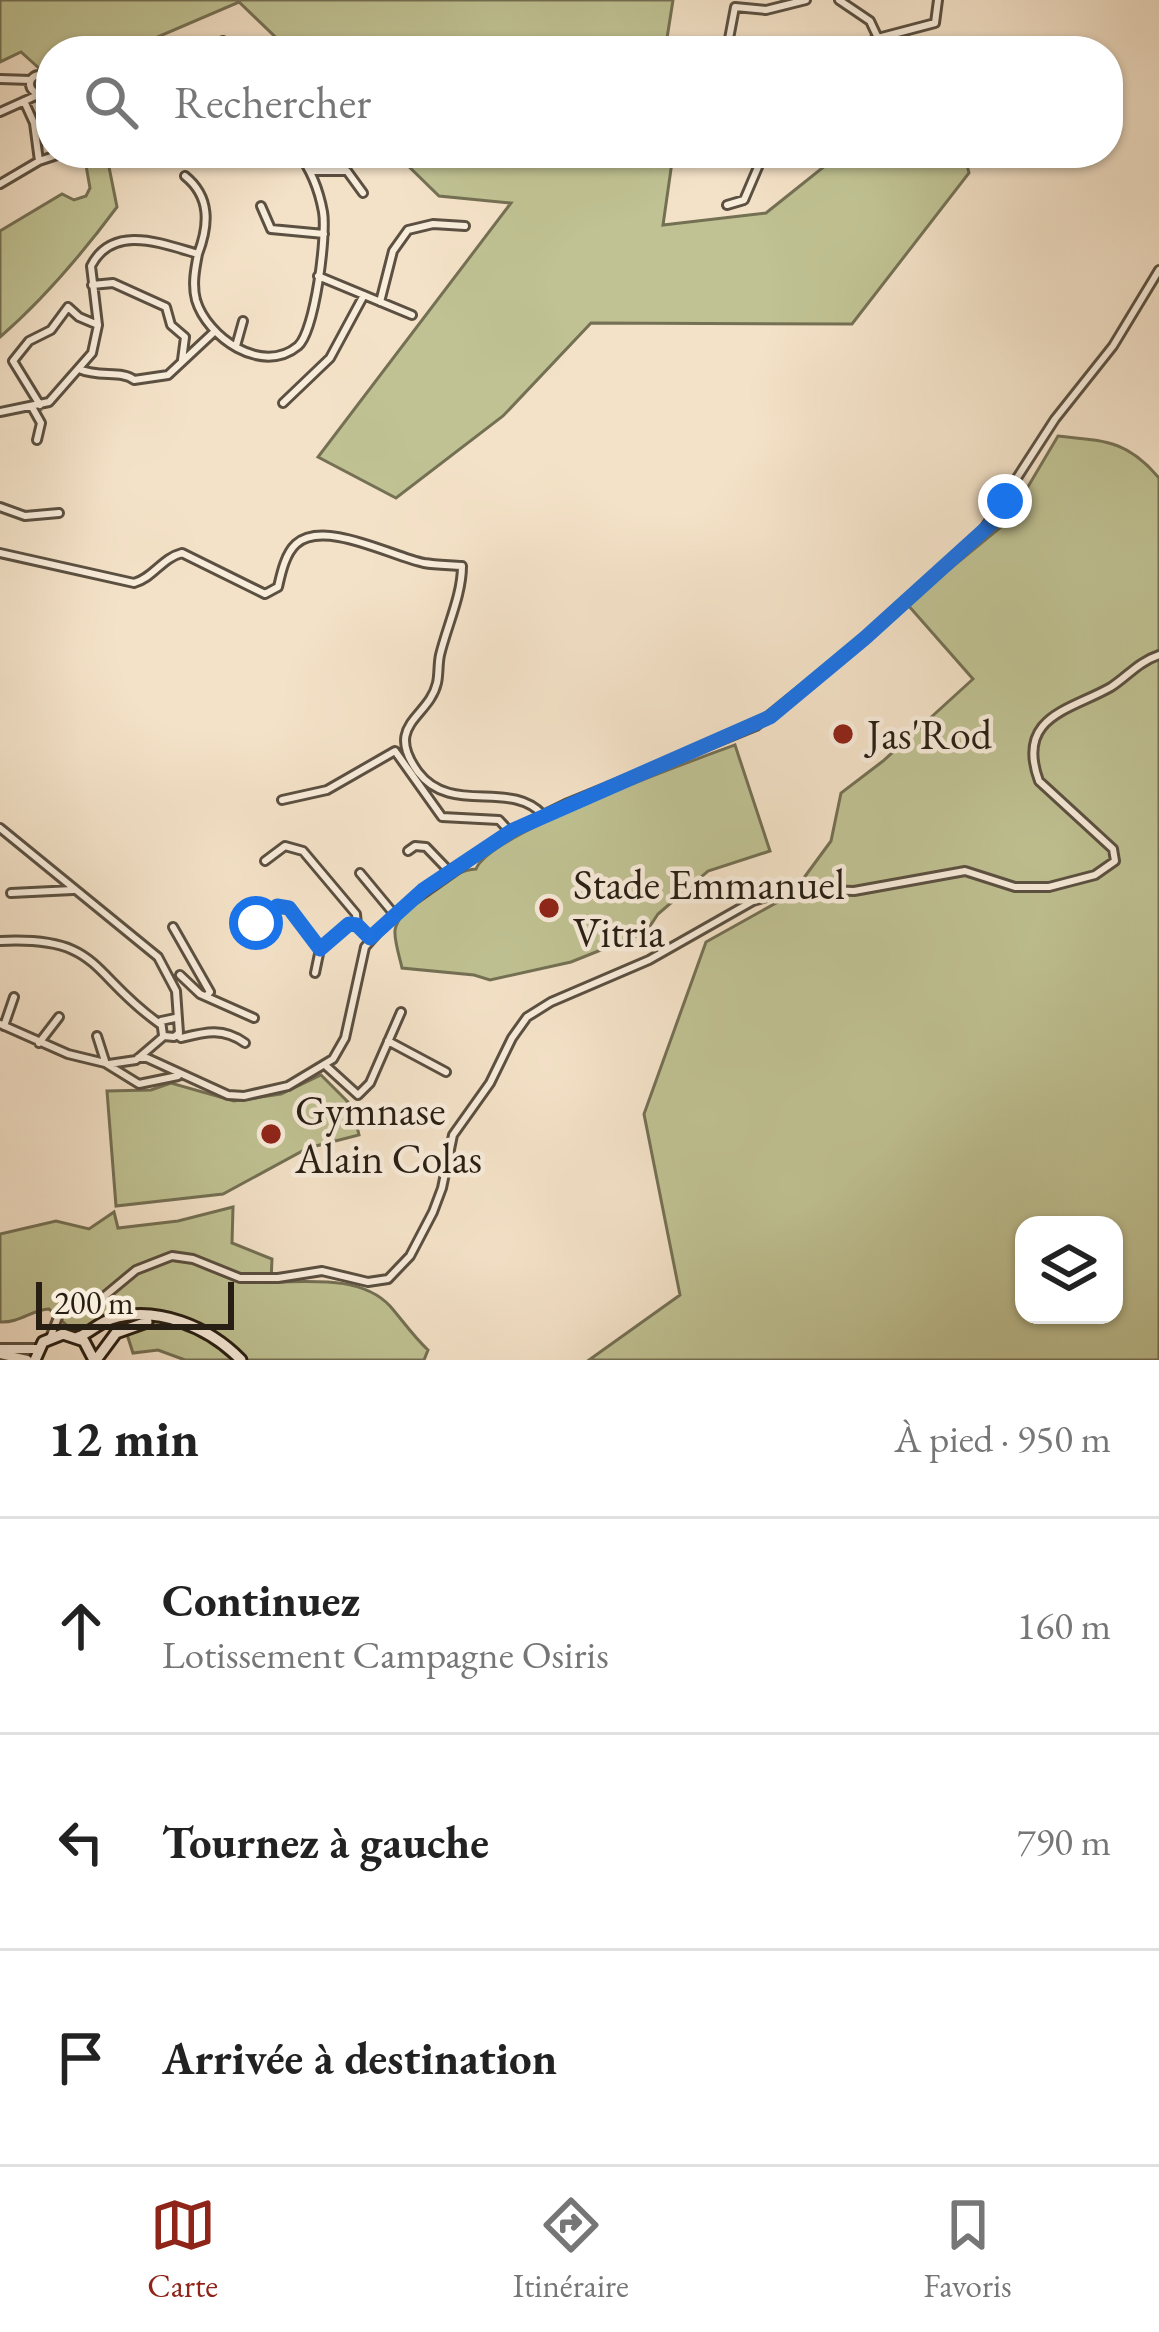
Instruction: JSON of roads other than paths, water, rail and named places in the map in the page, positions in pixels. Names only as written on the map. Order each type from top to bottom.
[{"type":"main road","points":[[33,1356],[50,1338],[74,1336],[122,1317],[177,1321],[210,1333],[241,1360]]},
{"type":"main road","points":[[95,1360],[121,1329],[144,1322],[177,1321]]},
{"type":"main road","points":[[74,1336],[89,1347],[95,1360]]},
{"type":"street","points":[[730,36],[735,7],[766,10],[806,0]]},
{"type":"street","points":[[839,0],[871,21],[877,36]]},
{"type":"street","points":[[885,36],[935,22],[938,0]]},
{"type":"street","points":[[0,79],[36,77]]},
{"type":"street","points":[[31,80],[36,91]]},
{"type":"street","points":[[0,112],[36,96]]},
{"type":"street","points":[[25,101],[36,138]]},
{"type":"street","points":[[0,184],[36,163]]},
{"type":"street","points":[[185,176],[205,204],[196,301],[214,332],[235,347],[272,356],[297,346],[307,332],[318,276],[323,214],[308,168]]},
{"type":"street","points":[[727,205],[744,200],[758,168]]},
{"type":"street","points":[[310,171],[347,171],[363,193]]},
{"type":"street","points":[[261,206],[270,233],[324,234]]},
{"type":"street","points":[[380,302],[393,251],[408,230],[434,224],[465,226]]},
{"type":"street","points":[[0,412],[56,397],[95,348],[98,325],[91,271],[95,258],[127,240],[148,240],[198,254]]},
{"type":"street","points":[[107,1064],[137,1059],[153,1062],[228,1095],[244,1096],[277,1090],[325,1064],[345,1037],[360,962],[370,938],[394,914],[510,832],[757,726],[865,638],[992,523],[1054,419],[1113,346],[1159,270]]},
{"type":"street","points":[[318,276],[412,315]]},
{"type":"street","points":[[92,285],[112,283],[166,307],[171,325],[185,337],[182,360]]},
{"type":"street","points":[[283,404],[330,358],[364,295]]},
{"type":"street","points":[[37,440],[41,423],[33,416],[36,406],[13,361],[29,341],[51,330],[68,307],[98,325]]},
{"type":"street","points":[[235,347],[243,321]]},
{"type":"street","points":[[79,369],[97,377],[125,374],[134,380],[168,375],[214,332]]},
{"type":"street","points":[[0,507],[25,516],[59,514]]},
{"type":"street","points":[[0,553],[134,584],[170,557],[187,554],[265,594],[278,587],[289,555],[307,538],[344,538],[424,563],[462,566],[437,683],[407,729],[406,747],[414,766],[439,790],[452,796],[531,802],[543,815]]},
{"type":"street","points":[[50,1338],[65,1307],[105,1297],[136,1270],[172,1256],[240,1277],[328,1271],[368,1282],[388,1279],[410,1256],[433,1212],[453,1135],[490,1083],[527,1017],[551,1002],[649,961],[753,901],[794,889],[854,891],[952,872],[976,872],[1015,887],[1032,888],[1066,884],[1106,870],[1115,861],[1113,849],[1039,782],[1034,768],[1036,744],[1058,711],[1107,689],[1136,664],[1159,655]]},
{"type":"street","points":[[282,800],[327,790],[395,751],[442,817],[499,820],[510,832]]},
{"type":"street","points":[[0,828],[146,946],[176,978],[254,1018]]},
{"type":"street","points":[[265,861],[285,846],[303,851],[356,914],[357,925]]},
{"type":"street","points":[[408,850],[426,847],[450,872]]},
{"type":"street","points":[[360,873],[394,914]]},
{"type":"street","points":[[11,893],[77,890]]},
{"type":"street","points":[[256,923],[277,906],[289,908],[320,949]]},
{"type":"street","points":[[315,973],[320,949],[349,924],[357,925],[370,938]]},
{"type":"street","points":[[173,927],[210,992],[206,996]]},
{"type":"street","points":[[0,941],[61,943],[80,952],[160,1024],[164,1036]]},
{"type":"street","points":[[176,978],[177,1035]]},
{"type":"street","points":[[14,997],[2,1025],[38,1043],[107,1064],[143,1085],[184,1076]]},
{"type":"street","points":[[325,1064],[358,1095],[370,1083],[401,1012]]},
{"type":"street","points":[[38,1043],[59,1017]]},
{"type":"street","points":[[160,1024],[166,1017],[176,1018]]},
{"type":"street","points":[[130,1076],[130,1067],[164,1036],[218,1031],[245,1042]]},
{"type":"street","points":[[97,1036],[107,1064]]},
{"type":"street","points":[[388,1041],[446,1072]]},
{"type":"street","points":[[154,1081],[157,1045]]},
{"type":"street","points":[[65,1307],[63,1324],[74,1336]]},
{"type":"street","points":[[0,1352],[33,1356]]},
{"type":"street","points":[[0,1352],[33,1356]]},
{"type":"place","name":"Jas'Rod","points":[[843,734]]},
{"type":"place","name":"Stade Emmanuel Vitria","points":[[549,908]]},
{"type":"place","name":"Gymnase Alain Colas","points":[[271,1134]]}]
